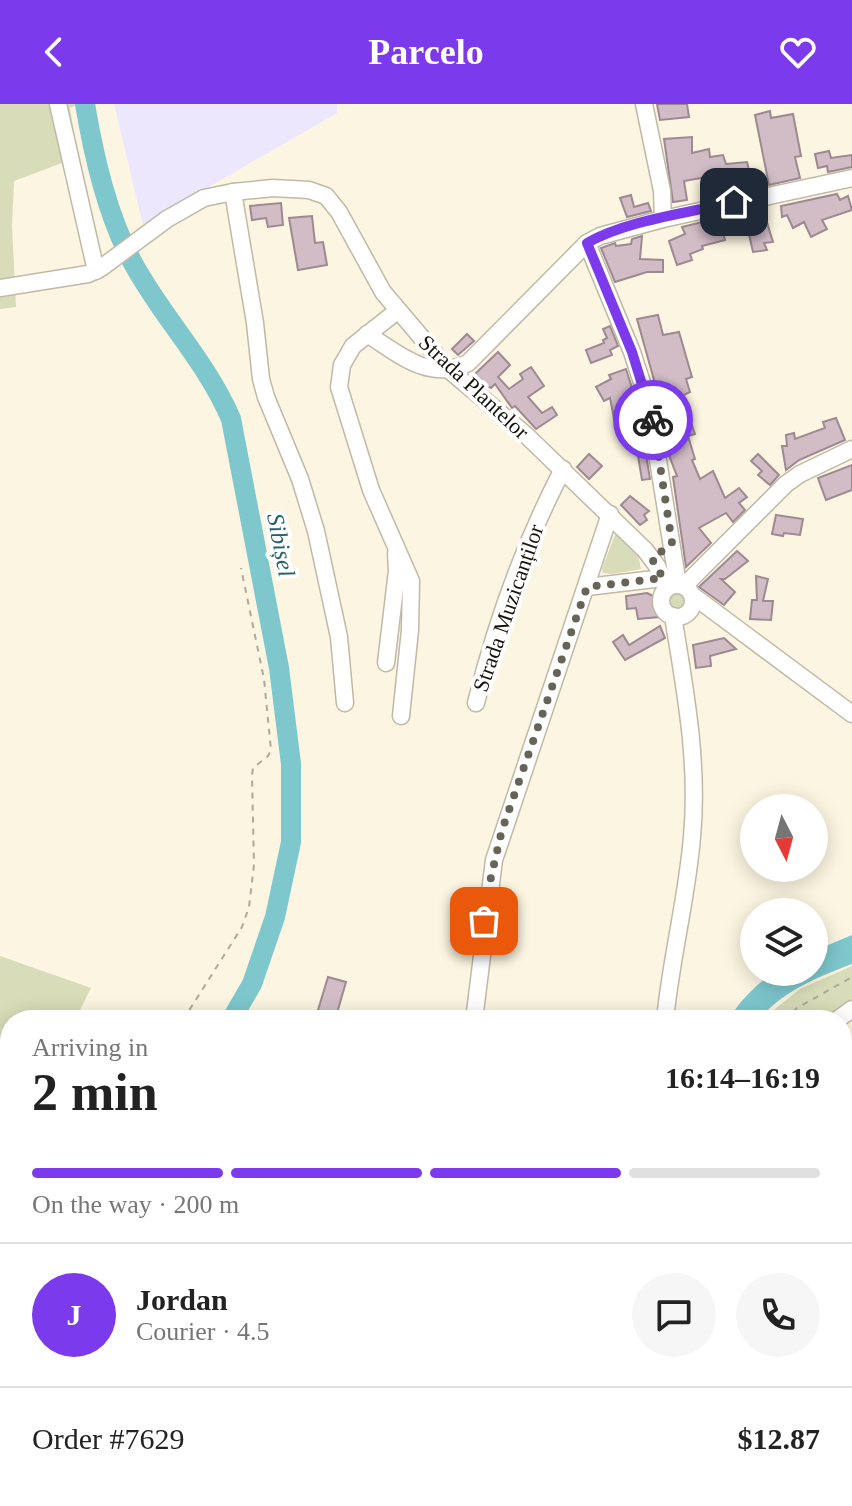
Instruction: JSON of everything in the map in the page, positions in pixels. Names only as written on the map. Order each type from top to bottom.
[{"type":"street","points":[[0,288],[56,281],[98,269],[58,104]]},
{"type":"street","points":[[644,104],[662,191],[663,219]]},
{"type":"street","points":[[367,334],[417,366],[429,370],[449,370],[468,363],[587,243],[600,236],[663,219],[852,178]]},
{"type":"street","name":"Strada Plantelor","points":[[98,269],[195,201],[233,192],[292,189],[309,190],[326,196],[339,212],[368,268],[397,311],[449,370],[563,469],[610,514],[677,587],[852,714]]},
{"type":"street","points":[[233,192],[261,379],[300,479],[321,552],[339,637],[345,703]]},
{"type":"street","points":[[587,243],[628,342],[649,404],[677,587],[693,604],[681,614]]},
{"type":"street","points":[[397,311],[353,346],[342,365],[339,387],[371,490],[407,569],[411,589],[401,716]]},
{"type":"street","points":[[681,614],[665,611],[661,601],[786,484],[852,449]]},
{"type":"street","name":"Strada Muzicanților","points":[[476,703],[515,574],[563,469]]},
{"type":"street","points":[[475,1010],[494,860],[610,514]]},
{"type":"street","points":[[652,559],[672,543]]},
{"type":"street","points":[[386,663],[397,571],[395,545]]},
{"type":"street","points":[[587,587],[677,587]]},
{"type":"street","points":[[666,1010],[689,866],[694,810],[692,728],[681,614]]},
{"type":"street","name":"Strada Plantelor","points":[[681,614],[726,622]]},
{"type":"path","points":[[189,1010],[242,927],[249,907],[254,865],[253,768],[271,750],[264,679],[241,568]]},
{"type":"path","points":[[795,1010],[852,977]]},
{"type":"shaded area","points":[[114,104],[337,104],[337,113],[143,225]]},
{"type":"green space","points":[[0,104],[78,104],[70,108],[78,157],[14,181],[12,226],[16,307],[0,309]]},
{"type":"green space","points":[[616,532],[638,555],[641,569],[603,573]]},
{"type":"green space","points":[[676,589],[690,601],[687,608],[679,613],[668,608],[667,595]]},
{"type":"green space","points":[[0,956],[91,988],[80,1010],[0,1010]]},
{"type":"green space","points":[[852,966],[852,1004],[844,1010],[774,1010],[807,986],[828,986],[828,977]]},
{"type":"water","points":[[852,935],[852,964],[828,974],[828,945]]},
{"type":"water","points":[[757,986],[803,986],[768,1010],[735,1010]]},
{"type":"building","points":[[657,104],[687,104],[689,117],[660,120]]},
{"type":"building","points":[[770,111],[771,118],[793,114],[801,156],[795,157],[800,178],[769,185],[755,115]]},
{"type":"building","points":[[692,137],[692,153],[709,149],[710,157],[723,155],[726,164],[747,162],[751,178],[730,181],[733,193],[713,197],[707,177],[684,181],[687,200],[673,202],[664,139]]},
{"type":"building","points":[[829,151],[831,158],[852,155],[852,167],[828,172],[827,166],[818,168],[815,154]]},
{"type":"building","points":[[837,194],[840,200],[848,196],[852,210],[822,220],[827,229],[811,237],[804,222],[793,228],[787,215],[782,217],[781,206]]},
{"type":"building","points":[[631,195],[634,207],[648,203],[651,211],[627,217],[620,198]]},
{"type":"building","points":[[281,203],[283,225],[268,227],[266,218],[252,220],[250,206]]},
{"type":"building","points":[[758,210],[760,214],[764,213],[773,242],[764,243],[767,250],[753,252],[744,213]]},
{"type":"building","points":[[312,216],[315,243],[323,242],[327,265],[298,270],[289,218]]},
{"type":"building","points":[[719,218],[725,240],[702,246],[703,249],[690,254],[692,260],[677,265],[669,241],[685,234],[682,227]]},
{"type":"building","points":[[642,236],[640,259],[663,260],[663,272],[647,272],[615,282],[601,248],[615,243],[616,246],[631,244],[632,239]]},
{"type":"building","points":[[658,315],[663,335],[679,332],[692,377],[686,379],[690,392],[682,396],[695,434],[688,436],[695,459],[692,460],[700,479],[713,471],[725,498],[739,488],[747,497],[739,503],[745,510],[733,522],[726,513],[699,528],[711,543],[686,567],[673,477],[677,476],[667,450],[661,405],[637,319]]},
{"type":"building","points":[[610,326],[618,346],[610,350],[612,355],[591,363],[586,350],[604,343],[603,340],[607,338],[603,329]]},
{"type":"building","points":[[467,334],[474,341],[458,355],[452,349]]},
{"type":"building","points":[[498,352],[510,365],[498,377],[509,389],[523,379],[520,374],[531,367],[544,386],[528,397],[542,413],[552,407],[557,415],[536,429],[515,406],[512,408],[495,384],[491,388],[487,386],[475,374]]},
{"type":"building","points":[[626,369],[638,407],[650,479],[642,480],[635,438],[625,440],[620,417],[614,418],[610,398],[604,401],[596,387],[611,379],[609,375]]},
{"type":"building","points":[[836,418],[845,440],[799,460],[786,470],[782,446],[787,446],[786,435],[794,433],[795,439],[825,428],[823,422]]},
{"type":"building","points":[[589,454],[602,466],[589,479],[577,467]]},
{"type":"building","points":[[758,454],[779,475],[770,485],[758,475],[762,471],[751,461]]},
{"type":"building","points":[[852,465],[852,490],[826,500],[818,478]]},
{"type":"building","points":[[630,496],[649,511],[644,515],[647,520],[640,525],[621,505]]},
{"type":"building","points":[[776,515],[803,519],[800,535],[772,534]]},
{"type":"building","points":[[737,551],[748,561],[721,579],[735,592],[724,605],[699,587]]},
{"type":"building","points":[[756,576],[768,579],[763,601],[773,601],[771,620],[750,619],[752,600],[757,600]]},
{"type":"building","points":[[647,593],[653,596],[659,617],[638,619],[636,608],[627,609],[626,596]]},
{"type":"building","points":[[660,626],[665,638],[625,660],[613,642],[623,635],[629,645]]},
{"type":"building","points":[[724,638],[736,649],[710,656],[711,666],[696,668],[693,645]]},
{"type":"building","points":[[328,977],[346,982],[338,1010],[318,1010]]},
{"type":"waterway","name":"Sibișel","points":[[85,104],[103,185],[124,245],[145,283],[210,378],[231,419],[279,668],[291,764],[291,842],[275,917],[252,984],[237,1010]]},
{"type":"way so far","points":[[484,921],[502,830],[587,587],[663,578],[652,559],[672,543],[653,420]]},
{"type":"route","points":[[653,420],[632,352],[587,243],[623,229],[734,202]]}]
